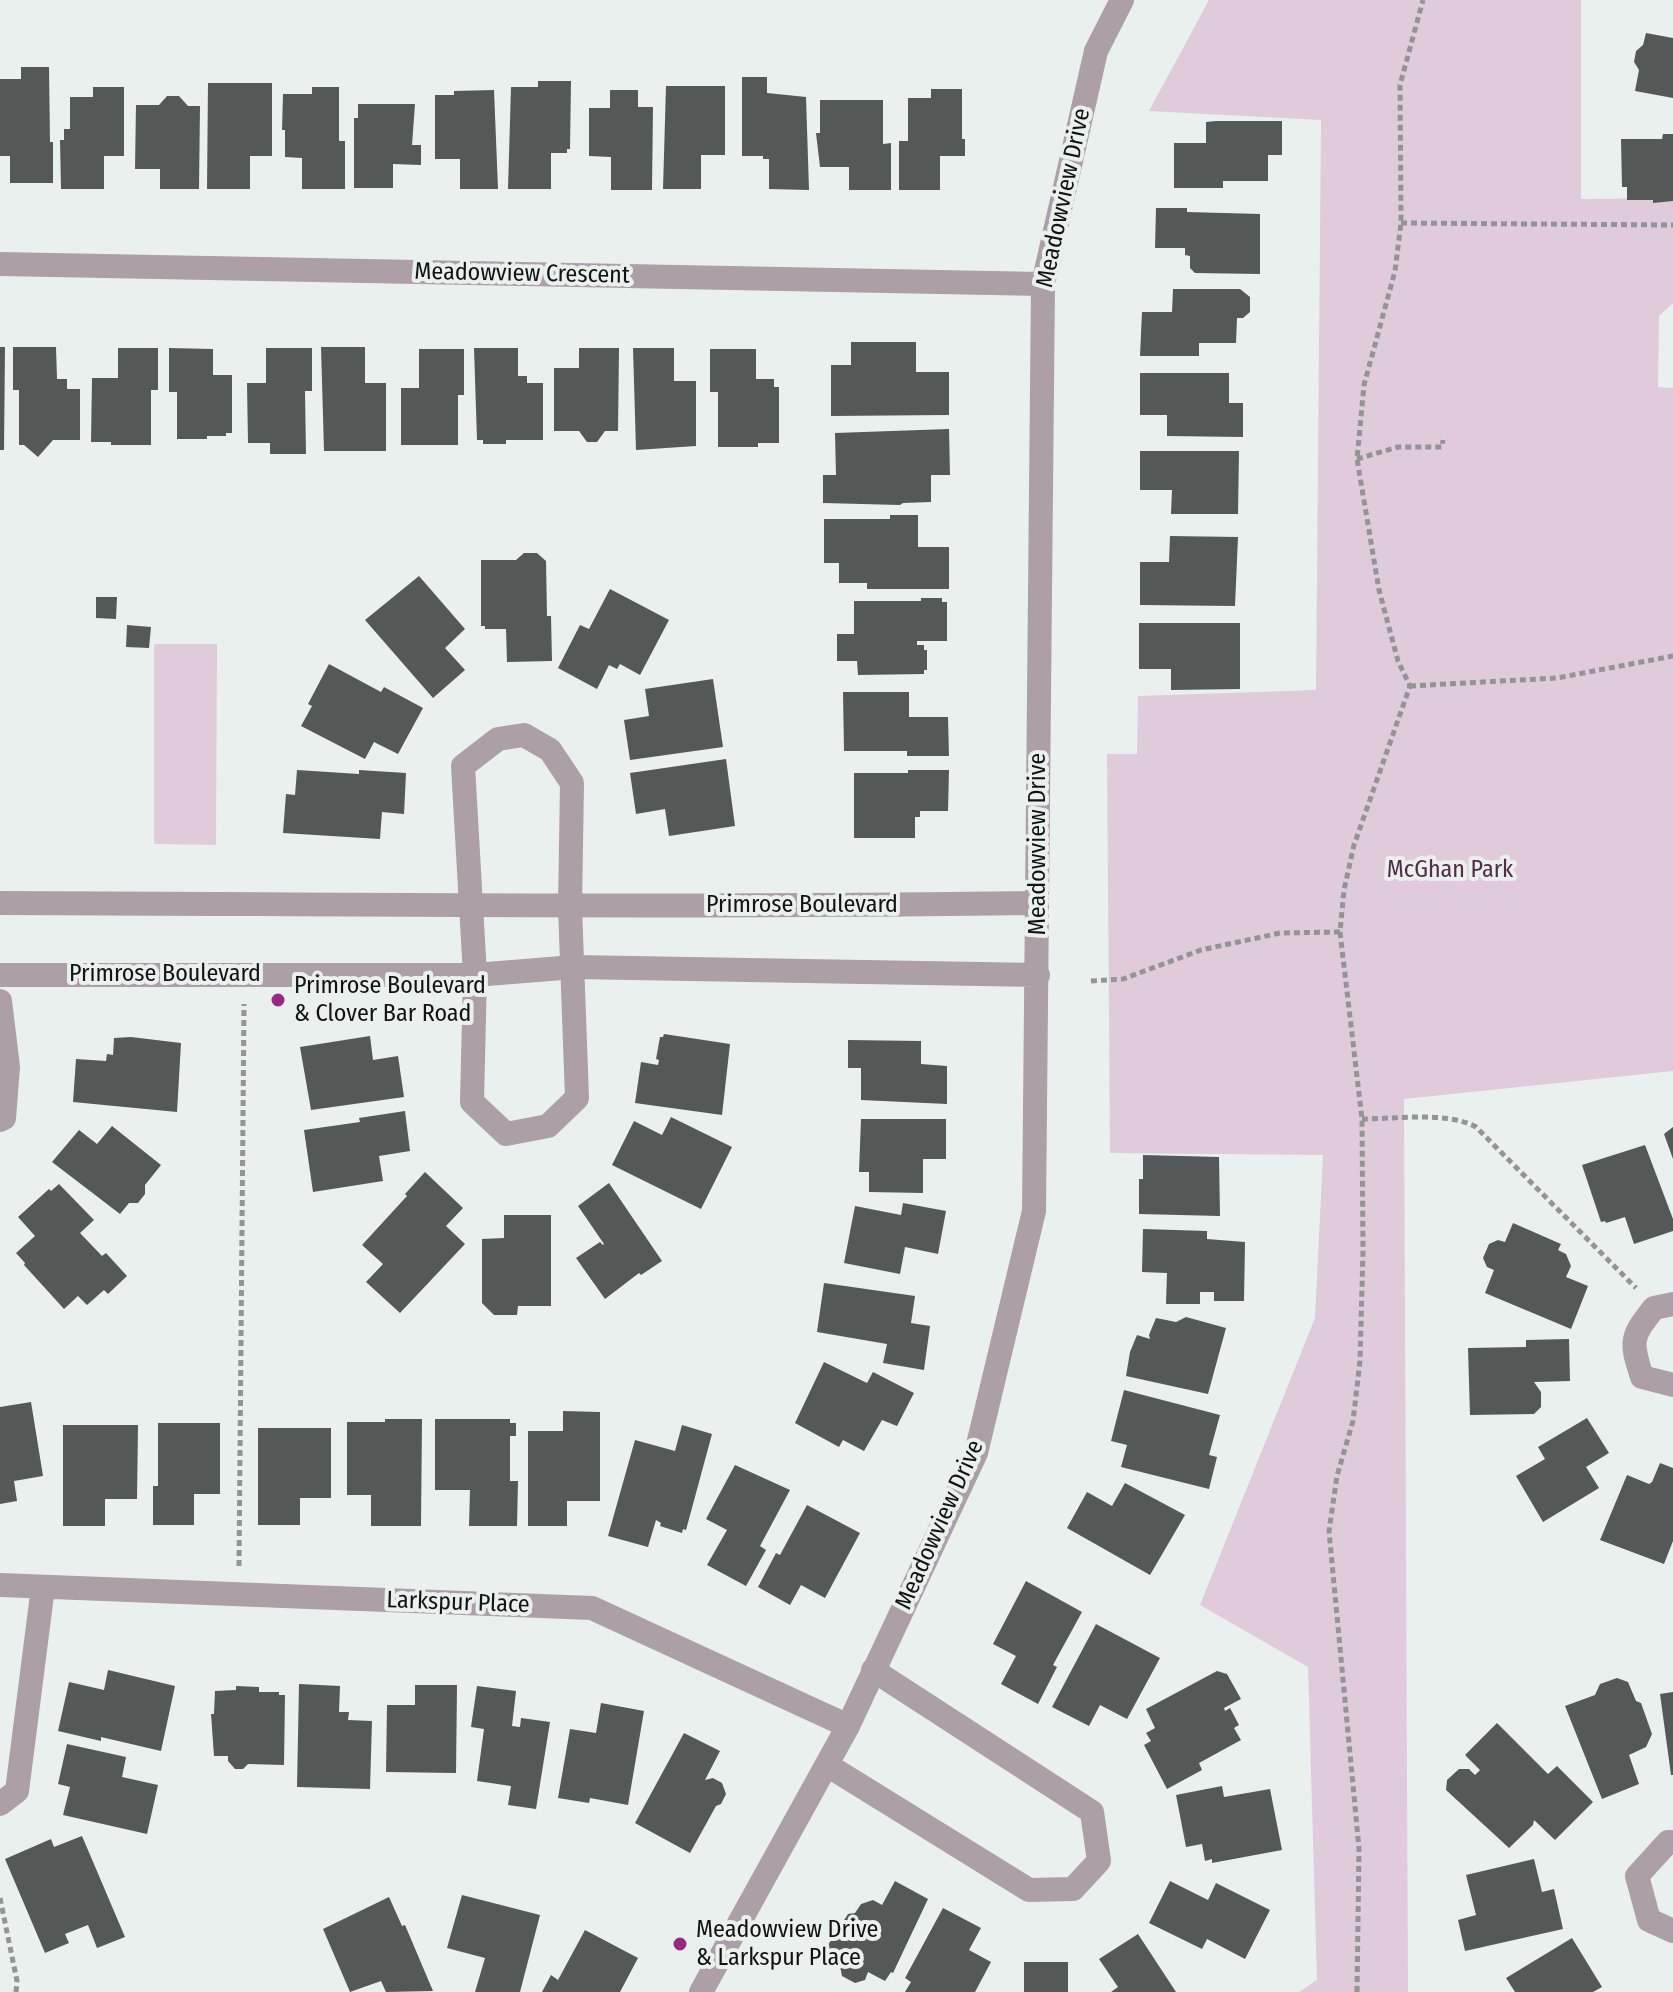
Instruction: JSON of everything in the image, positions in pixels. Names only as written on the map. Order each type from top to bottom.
[{"type":"street","name":"Meadowview Drive","points":[[701,1992],[848,1726],[976,1453],[1034,1211],[1043,284],[1096,51],[1122,0]]},
{"type":"street","name":"Meadowview Crescent","points":[[0,264],[1043,284]]},
{"type":"street","points":[[524,735],[550,750],[572,783],[570,907],[577,1098],[548,1126],[506,1134],[472,1102],[475,975],[463,766],[498,739],[524,735]]},
{"type":"street","name":"Primrose Boulevard","points":[[0,903],[570,907],[1035,903]]},
{"type":"street","name":"Primrose Boulevard","points":[[0,975],[475,975],[574,967],[1038,975]]},
{"type":"street","points":[[0,1001],[8,1067],[4,1118],[0,1120]]},
{"type":"street","points":[[1673,1304],[1654,1308],[1635,1331],[1634,1354],[1642,1377],[1673,1385]]},
{"type":"street","name":"Larkspur Place","points":[[0,1585],[592,1608],[848,1726]]},
{"type":"street","points":[[0,1804],[17,1791],[43,1587]]},
{"type":"street","points":[[827,1765],[1029,1890],[1073,1889],[1099,1861],[1092,1812],[873,1670]]},
{"type":"street","points":[[1673,1842],[1668,1842],[1637,1876],[1649,1920],[1673,1931]]},
{"type":"path","points":[[1357,1992],[1359,1849],[1329,1531],[1337,1476],[1353,1421],[1360,1361],[1363,1251],[1362,1119],[1340,932],[1344,890],[1354,845],[1410,686],[1398,661],[1379,590],[1357,459],[1364,385],[1395,271],[1401,223],[1400,85],[1423,0]]},
{"type":"path","points":[[1401,223],[1673,225]]},
{"type":"path","points":[[1357,459],[1398,447],[1442,447],[1443,440]]},
{"type":"path","points":[[1410,686],[1557,678],[1673,656]]},
{"type":"path","points":[[1091,981],[1123,979],[1201,950],[1280,933],[1340,932]]},
{"type":"path","points":[[239,1595],[245,973]]},
{"type":"path","points":[[1362,1119],[1446,1117],[1462,1119],[1476,1127],[1638,1290]]},
{"type":"path","points":[[0,1898],[17,1981],[16,1992]]},
{"type":"green space","name":"McGhan Park","points":[[1209,0],[1581,0],[1581,199],[1673,198],[1673,303],[1659,316],[1658,387],[1673,388],[1673,1071],[1404,1099],[1408,1992],[1299,1992],[1317,1980],[1308,1667],[1200,1605],[1315,1318],[1323,1155],[1110,1153],[1107,754],[1137,754],[1138,696],[1316,690],[1321,120],[1149,111]]},
{"type":"green space","points":[[154,644],[217,644],[216,845],[154,844]]},
{"type":"building","points":[[1646,33],[1673,38],[1673,98],[1635,91],[1639,70],[1634,62],[1636,51],[1643,45]]},
{"type":"building","points":[[21,67],[49,67],[53,183],[10,183],[10,156],[0,156],[0,79],[21,79]]},
{"type":"building","points":[[742,77],[767,77],[767,93],[806,97],[809,190],[769,189],[769,159],[742,156]]},
{"type":"building","points":[[538,81],[571,81],[570,149],[567,153],[551,153],[551,189],[508,189],[511,87],[538,87]]},
{"type":"building","points":[[208,83],[272,83],[272,156],[250,156],[250,189],[207,189]]},
{"type":"building","points":[[666,86],[725,86],[725,155],[701,155],[701,189],[663,189]]},
{"type":"building","points":[[93,87],[124,87],[124,156],[104,156],[104,189],[61,189],[60,140],[64,140],[64,129],[70,129],[70,97],[93,97]]},
{"type":"building","points":[[312,87],[339,87],[339,141],[345,141],[345,189],[302,189],[302,158],[285,157],[283,94],[312,94]]},
{"type":"building","points":[[931,89],[962,89],[965,156],[940,156],[940,190],[899,190],[899,141],[908,141],[908,98],[931,98]]},
{"type":"building","points":[[494,90],[498,189],[460,189],[460,159],[435,159],[435,95]]},
{"type":"building","points":[[610,90],[638,90],[638,107],[653,107],[652,190],[611,190],[611,157],[589,156],[589,108],[610,108]]},
{"type":"building","points":[[167,96],[179,96],[188,106],[200,106],[199,189],[160,189],[160,169],[135,169],[136,105],[159,105]]},
{"type":"building","points":[[820,100],[883,100],[883,144],[891,143],[891,190],[849,190],[849,167],[820,167],[816,133],[820,133]]},
{"type":"building","points":[[358,104],[415,104],[412,145],[421,145],[421,165],[393,164],[393,188],[354,188],[354,118],[358,118]]},
{"type":"building","points":[[1282,121],[1282,155],[1268,155],[1268,181],[1223,181],[1223,188],[1174,188],[1174,143],[1206,143],[1206,122]]},
{"type":"building","points":[[1663,134],[1673,134],[1673,201],[1653,203],[1653,200],[1627,200],[1627,187],[1622,187],[1621,139],[1662,139]]},
{"type":"building","points":[[1156,208],[1260,214],[1260,274],[1195,273],[1190,268],[1190,256],[1185,255],[1185,248],[1155,248]]},
{"type":"building","points":[[1173,289],[1240,289],[1250,297],[1250,312],[1243,318],[1237,318],[1236,343],[1199,343],[1199,356],[1140,356],[1142,312],[1172,312]]},
{"type":"building","points":[[851,342],[916,342],[916,372],[949,372],[949,415],[831,416],[831,365],[851,365]]},
{"type":"building","points":[[0,347],[5,347],[4,450],[0,450]]},
{"type":"building","points":[[13,347],[56,347],[57,379],[67,379],[67,389],[80,389],[80,440],[53,440],[38,457],[24,445],[19,445],[19,390],[13,390]]},
{"type":"building","points":[[321,347],[365,347],[365,383],[386,383],[386,451],[324,451]]},
{"type":"building","points":[[118,348],[158,348],[158,390],[151,390],[151,445],[91,442],[92,378],[118,378]]},
{"type":"building","points":[[169,348],[213,349],[213,375],[232,375],[232,433],[207,436],[207,439],[177,439],[177,392],[169,392]]},
{"type":"building","points":[[266,348],[312,348],[312,391],[305,391],[306,454],[270,454],[270,443],[248,443],[247,383],[266,383]]},
{"type":"building","points":[[474,348],[518,348],[518,376],[527,376],[527,383],[543,383],[543,440],[506,440],[506,444],[483,444],[483,440],[477,440]]},
{"type":"building","points":[[579,348],[619,348],[618,431],[605,431],[597,442],[587,442],[579,431],[554,431],[554,368],[579,368]]},
{"type":"building","points":[[633,348],[674,348],[674,381],[696,381],[696,446],[636,450]]},
{"type":"building","points":[[419,349],[464,349],[464,395],[458,395],[458,445],[401,445],[401,388],[419,388]]},
{"type":"building","points":[[710,349],[756,349],[756,379],[774,379],[774,387],[779,387],[779,443],[758,443],[758,447],[718,447],[718,392],[710,392]]},
{"type":"building","points":[[1140,373],[1229,373],[1229,403],[1243,403],[1243,437],[1167,436],[1167,415],[1140,415]]},
{"type":"building","points":[[949,429],[950,475],[931,475],[931,502],[900,505],[823,503],[823,475],[836,475],[835,433]]},
{"type":"building","points":[[1140,451],[1239,451],[1238,514],[1171,514],[1172,490],[1140,490]]},
{"type":"building","points":[[890,515],[918,515],[918,547],[949,547],[949,589],[867,589],[867,583],[839,583],[839,563],[824,563],[824,519],[890,519]]},
{"type":"building","points":[[1170,536],[1238,537],[1235,606],[1140,605],[1140,562],[1169,562]]},
{"type":"building","points":[[524,553],[537,553],[546,561],[552,661],[507,662],[506,629],[485,629],[481,626],[481,560],[516,560]]},
{"type":"building","points":[[419,576],[465,629],[445,648],[465,670],[433,698],[365,620]]},
{"type":"building","points":[[610,589],[669,620],[640,675],[620,664],[617,669],[609,665],[597,689],[558,668],[580,625],[589,629]]},
{"type":"building","points":[[96,597],[117,597],[116,619],[96,618]]},
{"type":"building","points":[[921,598],[942,598],[942,602],[947,602],[947,641],[917,641],[917,645],[924,645],[924,650],[927,650],[927,670],[924,674],[858,675],[857,661],[837,661],[837,634],[854,634],[854,601],[921,601]]},
{"type":"building","points":[[1139,623],[1240,623],[1240,689],[1171,690],[1171,669],[1139,669]]},
{"type":"building","points":[[127,625],[151,627],[149,648],[126,647]]},
{"type":"building","points":[[329,664],[381,692],[384,687],[423,708],[398,754],[374,742],[365,759],[301,726],[312,706],[308,704]]},
{"type":"building","points":[[713,679],[723,747],[630,760],[624,720],[649,716],[645,689]]},
{"type":"building","points":[[843,692],[909,692],[909,717],[948,717],[949,756],[907,756],[907,751],[844,751]]},
{"type":"building","points":[[726,759],[735,826],[669,836],[665,809],[636,814],[630,773]]},
{"type":"building","points":[[297,770],[406,773],[404,814],[382,812],[380,839],[283,833],[286,794],[295,795]]},
{"type":"building","points":[[908,770],[949,770],[948,811],[920,811],[920,817],[915,817],[915,838],[854,838],[854,773],[908,773]]},
{"type":"building","points":[[664,1034],[730,1044],[722,1115],[635,1103],[641,1062],[658,1065],[659,1060],[656,1059],[660,1037]]},
{"type":"building","points":[[370,1036],[373,1060],[398,1056],[404,1097],[311,1110],[300,1047]]},
{"type":"building","points":[[114,1038],[181,1043],[177,1112],[73,1102],[76,1059],[106,1061],[107,1054],[113,1055]]},
{"type":"building","points":[[848,1040],[921,1041],[921,1064],[947,1066],[947,1104],[861,1100],[861,1068],[848,1068]]},
{"type":"building","points":[[405,1111],[410,1151],[379,1156],[383,1181],[313,1192],[304,1130],[360,1122],[359,1118]]},
{"type":"building","points":[[671,1117],[732,1147],[701,1209],[612,1165],[634,1121],[662,1135]]},
{"type":"building","points":[[861,1119],[946,1119],[946,1159],[923,1159],[923,1193],[869,1192],[869,1172],[859,1172]]},
{"type":"building","points":[[112,1126],[161,1165],[145,1185],[145,1194],[138,1203],[129,1203],[120,1214],[52,1162],[79,1130],[97,1144]]},
{"type":"building","points":[[1673,1127],[1673,1159],[1664,1134]]},
{"type":"building","points":[[1645,1145],[1673,1219],[1673,1231],[1634,1244],[1625,1217],[1601,1222],[1582,1165]]},
{"type":"building","points":[[1143,1155],[1219,1157],[1220,1216],[1139,1214]]},
{"type":"building","points":[[425,1172],[463,1208],[446,1226],[465,1244],[400,1313],[366,1282],[383,1264],[362,1245]]},
{"type":"building","points":[[609,1183],[662,1261],[641,1275],[639,1273],[605,1299],[576,1258],[600,1242],[604,1244],[578,1206]]},
{"type":"building","points":[[59,1184],[94,1220],[80,1233],[102,1256],[106,1253],[127,1276],[108,1294],[104,1290],[87,1305],[78,1296],[64,1309],[16,1253],[35,1236],[18,1217]]},
{"type":"building","points":[[903,1203],[946,1211],[938,1254],[905,1247],[900,1274],[844,1263],[855,1206],[901,1215]]},
{"type":"building","points":[[504,1215],[551,1215],[551,1306],[518,1306],[517,1315],[494,1315],[482,1303],[482,1239],[504,1238]]},
{"type":"building","points":[[1513,1223],[1561,1244],[1558,1250],[1566,1254],[1571,1266],[1566,1277],[1588,1286],[1571,1329],[1485,1293],[1494,1270],[1487,1267],[1483,1258],[1489,1244],[1498,1240],[1505,1242]]},
{"type":"building","points":[[1143,1229],[1207,1231],[1207,1239],[1245,1242],[1244,1301],[1214,1301],[1214,1292],[1200,1292],[1200,1304],[1166,1304],[1167,1273],[1142,1272]]},
{"type":"building","points":[[824,1283],[915,1296],[911,1323],[930,1326],[924,1370],[883,1363],[887,1344],[817,1332]]},
{"type":"building","points":[[1186,1317],[1226,1328],[1208,1394],[1126,1376],[1137,1335],[1150,1339],[1156,1318],[1176,1322]]},
{"type":"building","points":[[1569,1339],[1570,1381],[1534,1382],[1541,1392],[1541,1407],[1534,1414],[1470,1415],[1468,1348],[1526,1347],[1526,1340]]},
{"type":"building","points":[[824,1362],[867,1383],[873,1372],[914,1393],[897,1426],[882,1420],[864,1451],[843,1440],[839,1447],[795,1423]]},
{"type":"building","points":[[1124,1390],[1220,1415],[1209,1455],[1217,1457],[1209,1489],[1121,1467],[1127,1445],[1111,1441]]},
{"type":"building","points":[[31,1402],[43,1476],[14,1481],[17,1501],[0,1504],[0,1407]]},
{"type":"building","points":[[563,1411],[600,1412],[600,1501],[567,1501],[567,1526],[528,1526],[528,1431],[563,1431]]},
{"type":"building","points":[[1587,1418],[1609,1453],[1586,1467],[1599,1488],[1543,1522],[1516,1476],[1545,1459],[1538,1447]]},
{"type":"building","points":[[385,1419],[422,1419],[421,1526],[371,1526],[371,1495],[347,1495],[347,1422],[385,1422]]},
{"type":"building","points":[[435,1419],[510,1419],[510,1423],[516,1423],[516,1436],[510,1436],[510,1481],[518,1481],[517,1526],[469,1526],[470,1490],[435,1490]]},
{"type":"building","points":[[158,1423],[220,1423],[220,1494],[194,1494],[194,1525],[153,1525],[153,1486],[158,1486]]},
{"type":"building","points":[[63,1425],[138,1425],[137,1499],[105,1499],[105,1526],[63,1526]]},
{"type":"building","points":[[682,1425],[712,1434],[686,1530],[683,1529],[682,1533],[660,1526],[661,1523],[656,1520],[648,1547],[608,1536],[635,1440],[675,1451]]},
{"type":"building","points":[[258,1428],[331,1428],[331,1498],[300,1498],[300,1525],[258,1525]]},
{"type":"building","points":[[1660,1463],[1673,1468],[1673,1541],[1664,1564],[1600,1540],[1627,1475],[1649,1484]]},
{"type":"building","points":[[735,1465],[790,1490],[760,1546],[766,1550],[746,1586],[707,1565],[727,1530],[706,1519]]},
{"type":"building","points":[[1125,1483],[1185,1515],[1150,1575],[1067,1528],[1087,1492],[1112,1506]]},
{"type":"building","points":[[807,1505],[860,1533],[825,1598],[801,1585],[790,1605],[758,1587],[776,1553],[780,1555]]},
{"type":"building","points":[[1026,1581],[1082,1612],[1053,1665],[1057,1667],[1038,1704],[1001,1684],[1016,1656],[993,1644]]},
{"type":"building","points":[[1096,1624],[1160,1658],[1127,1719],[1100,1705],[1089,1726],[1052,1707]]},
{"type":"building","points":[[108,1670],[175,1686],[161,1751],[58,1731],[69,1682],[104,1690]]},
{"type":"building","points":[[1217,1671],[1227,1674],[1241,1699],[1224,1708],[1225,1711],[1230,1708],[1239,1725],[1234,1728],[1241,1740],[1199,1763],[1202,1770],[1167,1789],[1144,1745],[1151,1741],[1146,1733],[1155,1728],[1146,1709]]},
{"type":"building","points":[[1617,1678],[1628,1682],[1636,1701],[1641,1703],[1652,1734],[1646,1747],[1629,1755],[1639,1784],[1602,1799],[1565,1706],[1595,1695],[1600,1684]]},
{"type":"building","points":[[299,1684],[340,1686],[339,1712],[349,1712],[348,1720],[372,1721],[370,1789],[297,1787]]},
{"type":"building","points":[[415,1685],[457,1685],[456,1773],[386,1772],[387,1705],[415,1705]]},
{"type":"building","points":[[236,1686],[259,1687],[259,1692],[285,1695],[284,1765],[248,1764],[243,1769],[235,1769],[228,1756],[214,1756],[211,1714],[214,1714],[215,1691],[236,1690]]},
{"type":"building","points":[[477,1686],[516,1691],[512,1726],[520,1727],[521,1718],[550,1722],[536,1809],[508,1805],[511,1786],[477,1781],[484,1729],[471,1727]]},
{"type":"building","points":[[1673,1692],[1673,1775],[1671,1775],[1660,1694]]},
{"type":"building","points":[[601,1703],[644,1711],[628,1805],[590,1798],[589,1803],[558,1798],[570,1729],[596,1733]]},
{"type":"building","points":[[1497,1723],[1548,1774],[1557,1766],[1593,1802],[1555,1840],[1534,1820],[1533,1825],[1509,1848],[1446,1790],[1447,1780],[1459,1769],[1469,1769],[1475,1775],[1480,1770],[1465,1755]]},
{"type":"building","points":[[684,1733],[720,1751],[705,1780],[713,1778],[722,1783],[726,1794],[690,1853],[635,1823]]},
{"type":"building","points":[[67,1744],[126,1757],[122,1777],[158,1785],[147,1834],[63,1815],[70,1787],[58,1784]]},
{"type":"building","points":[[1222,1786],[1224,1797],[1270,1789],[1282,1850],[1212,1863],[1212,1859],[1205,1861],[1202,1844],[1186,1847],[1176,1795]]},
{"type":"building","points":[[82,1836],[125,1937],[97,1948],[88,1925],[65,1934],[69,1943],[45,1953],[5,1859],[51,1839],[54,1847]]},
{"type":"building","points":[[1534,1859],[1542,1892],[1554,1889],[1563,1929],[1465,1951],[1458,1920],[1476,1915],[1466,1875]]},
{"type":"building","points":[[895,1881],[928,1899],[893,1973],[885,1981],[868,1972],[865,1980],[855,1983],[842,1976],[840,1966],[843,1959],[828,1951],[828,1945],[848,1914],[855,1913],[861,1904],[873,1900],[882,1905]]},
{"type":"building","points":[[1170,1881],[1208,1900],[1216,1883],[1270,1910],[1245,1959],[1207,1939],[1202,1949],[1149,1923]]},
{"type":"building","points":[[462,1895],[540,1915],[520,1992],[475,1992],[485,1958],[447,1948]]},
{"type":"building","points":[[389,1897],[402,1926],[405,1925],[433,1991],[386,1992],[381,1981],[350,1992],[323,1929]]},
{"type":"building","points":[[943,1908],[981,1928],[969,1950],[991,1962],[975,1992],[905,1992],[911,1982],[905,1978]]},
{"type":"building","points":[[585,1930],[638,1958],[620,1992],[542,1992],[551,1975],[558,1980]]},
{"type":"building","points":[[1138,1934],[1176,1992],[1111,1992],[1118,1987],[1099,1959]]},
{"type":"building","points":[[1572,1938],[1602,1987],[1593,1992],[1515,1992],[1506,1978]]},
{"type":"building","points":[[1024,1962],[1068,1962],[1068,1992],[1024,1992]]},
{"type":"place","name":"Primrose Boulevard & Clover Bar Road","points":[[278,1000]]},
{"type":"place","name":"Meadowview Drive & Larkspur Place","points":[[680,1944]]}]
